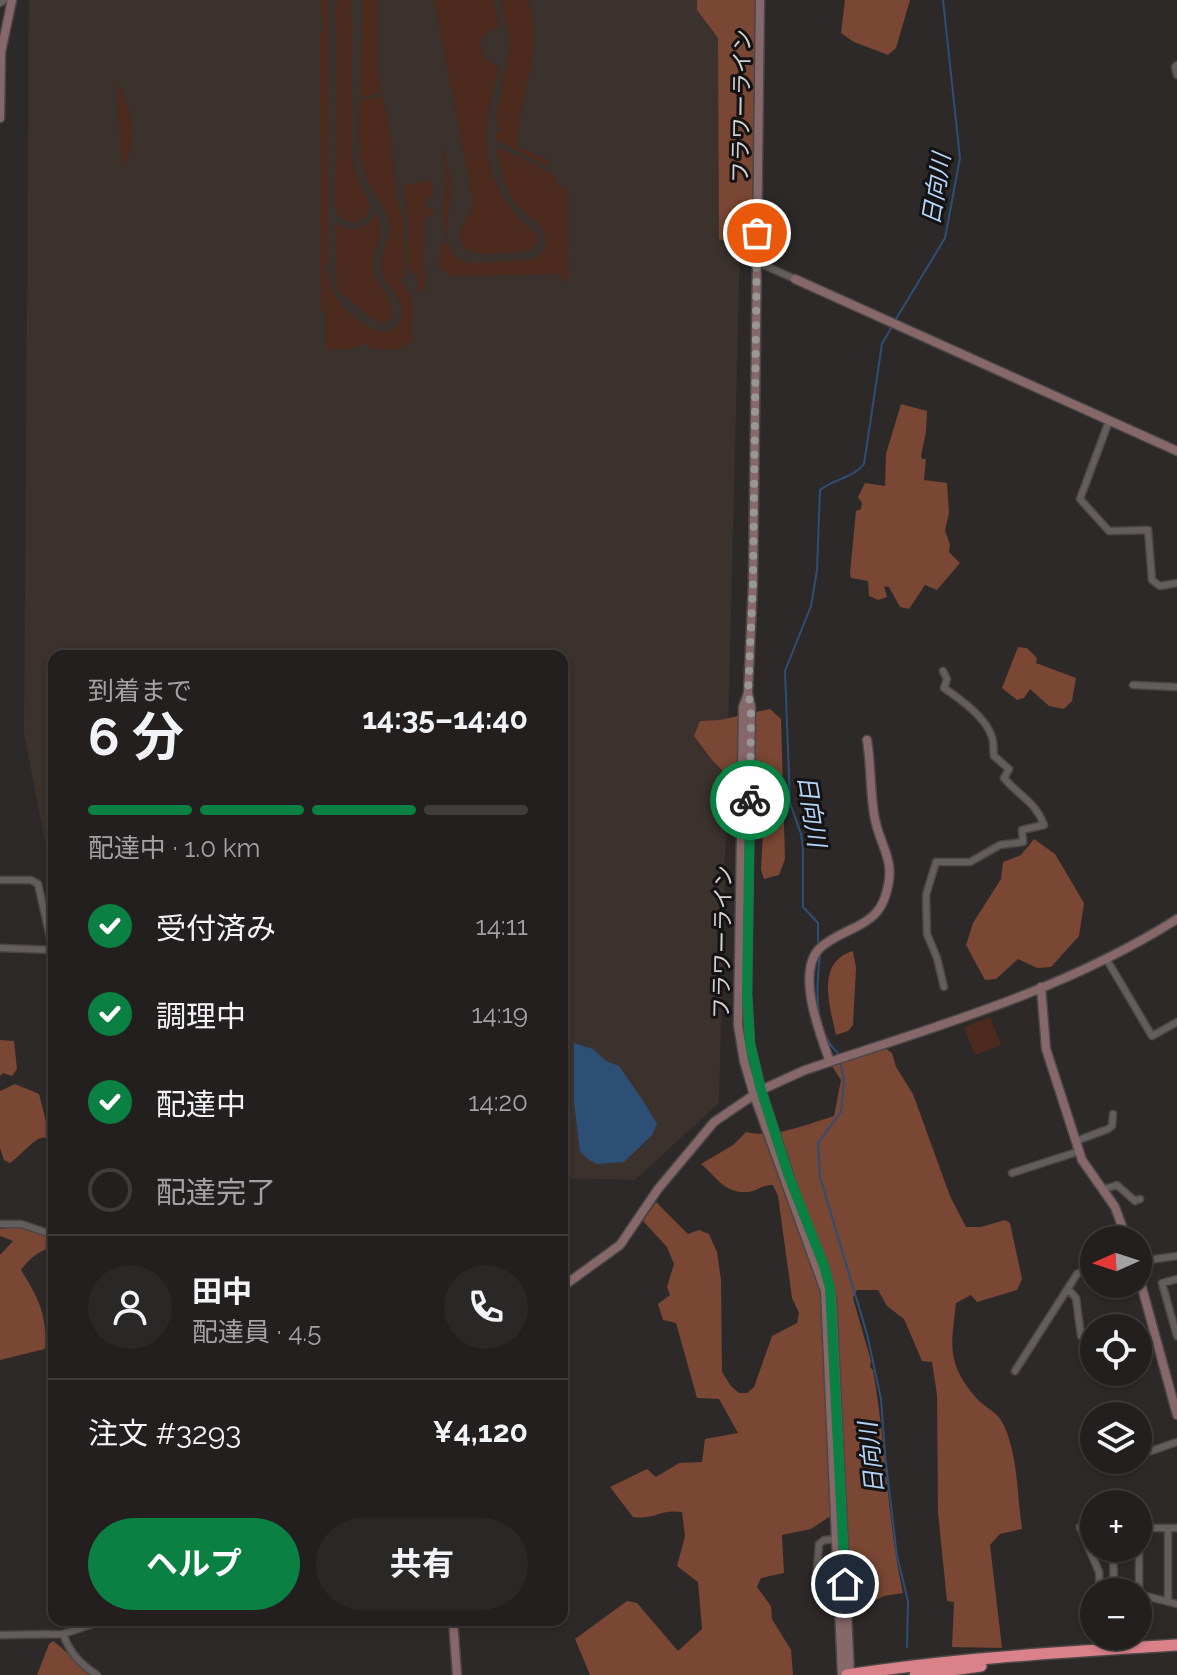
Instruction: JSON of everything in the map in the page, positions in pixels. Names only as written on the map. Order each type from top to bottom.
[{"type":"highway","points":[[847,1675],[1008,1656],[1177,1645]]},
{"type":"highway","points":[[915,1675],[1009,1663],[1177,1652]]},
{"type":"street","points":[[0,118],[1,52],[12,0]]},
{"type":"street","name":"フラワーライン","points":[[760,0],[753,583],[748,693],[751,707],[747,1026],[758,1092],[830,1288],[847,1675]]},
{"type":"street","points":[[1177,65],[1177,75]]},
{"type":"street","points":[[757,262],[1177,451]]},
{"type":"street","points":[[1109,421],[1080,499],[1109,531],[1148,530],[1152,580],[1160,586],[1177,583]]},
{"type":"street","points":[[943,671],[947,679],[944,688],[967,703],[973,714],[980,718],[993,738],[994,756],[1009,769],[1004,778],[1018,795],[1037,807],[1044,825],[1022,830],[1023,842],[1000,845],[974,861],[936,862],[926,895],[927,934],[944,987]]},
{"type":"street","points":[[1133,685],[1177,687]]},
{"type":"street","points":[[833,1061],[814,1015],[810,976],[814,955],[821,947],[876,915],[890,879],[889,858],[873,813],[867,740]]},
{"type":"street","points":[[0,880],[31,880],[38,884],[48,929]]},
{"type":"street","points":[[568,1283],[620,1245],[658,1189],[697,1140],[714,1122],[758,1092],[833,1061],[1041,987],[1107,960],[1177,919]]},
{"type":"street","points":[[0,948],[48,952]]},
{"type":"street","points":[[1107,960],[1152,1036],[1177,1022]]},
{"type":"street","points":[[1041,987],[1046,1049],[1076,1141],[1087,1169],[1104,1189],[1123,1226]]},
{"type":"street","points":[[1076,1141],[1108,1129],[1112,1126],[1113,1114]]},
{"type":"street","points":[[1012,1173],[1080,1151]]},
{"type":"street","points":[[1104,1189],[1117,1185],[1135,1201],[1140,1199]]},
{"type":"street","points":[[0,1224],[21,1224],[48,1233]]},
{"type":"street","points":[[1152,1259],[1177,1256]]},
{"type":"street","points":[[1015,1371],[1080,1272]]},
{"type":"street","points":[[1177,1279],[1162,1283],[1177,1336]]},
{"type":"street","points":[[1068,1289],[1076,1298],[1080,1328]]},
{"type":"street","points":[[1145,1298],[1177,1415]]},
{"type":"street","points":[[1152,1451],[1177,1442]]},
{"type":"street","points":[[1152,1528],[1177,1528]]},
{"type":"street","points":[[1168,1529],[1168,1602]]},
{"type":"street","points":[[816,1582],[819,1544],[824,1540],[840,1539]]},
{"type":"street","points":[[1167,1550],[1177,1550]]},
{"type":"street","points":[[1152,1598],[1177,1604]]},
{"type":"street","points":[[0,1635],[63,1634],[87,1626]]},
{"type":"street","points":[[453,1626],[457,1675]]},
{"type":"street","points":[[63,1634],[69,1649],[97,1675]]},
{"type":"shaded area","points":[[29,0],[746,0],[719,1103],[635,1180],[568,1178],[568,650],[48,650],[48,856],[24,734]]},
{"type":"shaded area","points":[[320,0],[328,0],[328,264],[324,267],[323,309],[320,310],[320,33],[324,31]]},
{"type":"shaded area","points":[[336,0],[351,0],[352,152],[357,176],[369,204],[367,215],[353,223],[338,216],[335,206]]},
{"type":"shaded area","points":[[363,0],[378,0],[378,72],[382,93],[359,98]]},
{"type":"shaded area","points":[[434,0],[493,0],[499,26],[484,36],[480,45],[483,56],[499,67],[487,129],[489,164],[501,194],[536,234],[538,242],[530,251],[485,254],[465,248],[460,241],[461,230],[473,201]]},
{"type":"shaded area","points":[[501,0],[528,0],[534,38],[518,147],[549,160],[549,167],[496,140],[496,133],[501,129],[496,119],[510,42]]},
{"type":"shaded area","points":[[697,0],[756,0],[753,254],[719,239],[718,38],[697,10]]},
{"type":"shaded area","points":[[845,0],[910,0],[896,48],[888,55],[854,42],[841,33]]},
{"type":"shaded area","points":[[116,80],[126,101],[132,135],[128,158],[122,168]]},
{"type":"shaded area","points":[[383,96],[396,193],[404,222],[404,275],[401,279],[413,300],[413,341],[397,349],[370,349],[369,343],[348,349],[325,349],[325,272],[329,270],[332,289],[342,306],[365,325],[379,332],[388,331],[398,324],[402,315],[400,303],[381,265],[390,230],[387,217],[365,174],[359,147],[359,101]]},
{"type":"shaded area","points":[[440,142],[450,179],[449,243],[453,253],[462,260],[476,263],[534,259],[546,249],[544,233],[509,192],[496,149],[557,176],[554,183],[568,189],[569,278],[563,284],[562,274],[452,276],[438,268],[441,244],[445,244],[447,238],[442,218],[446,172]]},
{"type":"shaded area","points":[[431,180],[434,196],[426,198],[426,208],[433,209],[432,216],[424,218],[425,291],[418,292],[418,275],[412,274],[407,265],[408,219],[403,185]]},
{"type":"shaded area","points":[[376,213],[381,228],[374,257],[374,273],[393,312],[392,318],[384,324],[371,318],[340,292],[336,281],[335,223],[352,229],[363,227]]},
{"type":"shaded area","points":[[901,404],[927,411],[921,456],[926,459],[924,480],[947,483],[949,513],[945,530],[949,552],[960,563],[937,590],[925,585],[909,609],[900,607],[889,587],[884,586],[887,597],[878,600],[869,596],[868,581],[851,578],[850,573],[856,511],[861,509],[862,503],[858,497],[865,483],[885,486],[886,454]]},
{"type":"shaded area","points":[[1018,647],[1027,648],[1037,658],[1036,663],[1076,678],[1072,701],[1064,709],[1049,706],[1030,689],[1024,698],[1017,700],[1002,688]]},
{"type":"shaded area","points":[[770,709],[781,719],[785,859],[779,875],[764,879],[761,870],[764,812],[712,760],[694,736],[700,721]]},
{"type":"shaded area","points":[[1034,839],[1055,854],[1084,903],[1079,936],[1051,967],[1037,968],[1018,959],[996,979],[985,980],[966,945],[973,923],[1001,879],[1003,862],[1021,855]]},
{"type":"shaded area","points":[[853,951],[856,968],[853,1025],[848,1031],[836,1035],[829,999],[829,975],[841,957]]},
{"type":"shaded area","points":[[990,1017],[1001,1045],[975,1055],[964,1027]]},
{"type":"shaded area","points":[[0,1040],[14,1041],[17,1069],[12,1076],[3,1073],[0,1076]]},
{"type":"shaded area","points":[[884,1047],[892,1053],[896,1067],[913,1094],[950,1196],[966,1227],[981,1227],[1005,1220],[1010,1223],[1022,1279],[1017,1290],[977,1302],[971,1295],[956,1303],[952,1344],[960,1376],[978,1400],[1001,1420],[1014,1459],[1022,1529],[1000,1534],[990,1545],[1002,1648],[952,1647],[954,1602],[947,1601],[938,1513],[937,1395],[932,1362],[922,1361],[904,1319],[887,1306],[878,1290],[857,1290],[853,1298],[873,1370],[893,1538],[903,1593],[884,1596],[855,1611],[846,1525],[829,1517],[811,1529],[782,1535],[784,1573],[761,1578],[757,1587],[771,1606],[772,1619],[791,1650],[793,1675],[590,1675],[575,1639],[627,1601],[637,1603],[678,1651],[702,1629],[698,1582],[677,1566],[685,1536],[682,1512],[633,1517],[610,1487],[647,1469],[656,1477],[679,1463],[702,1462],[705,1439],[738,1433],[719,1399],[697,1398],[676,1323],[663,1320],[658,1304],[670,1295],[667,1287],[674,1264],[667,1247],[643,1221],[656,1202],[688,1234],[699,1230],[709,1234],[717,1252],[721,1280],[722,1372],[739,1393],[747,1393],[754,1387],[772,1336],[797,1323],[799,1313],[792,1298],[778,1196],[773,1185],[749,1192],[733,1190],[701,1164],[733,1145],[746,1132],[779,1132],[834,1116],[841,1080],[832,1066]]},
{"type":"shaded area","points":[[15,1084],[39,1094],[48,1129],[48,1138],[38,1139],[10,1163],[4,1160],[0,1148],[0,1091]]},
{"type":"shaded area","points":[[23,1226],[48,1236],[48,1249],[35,1255],[21,1270],[40,1307],[45,1327],[45,1349],[0,1360],[0,1255],[13,1241],[0,1236],[0,1229]]},
{"type":"shaded area","points":[[53,1641],[92,1675],[37,1675]]},
{"type":"water","points":[[574,1043],[593,1049],[606,1061],[619,1066],[657,1124],[652,1135],[624,1162],[597,1164],[580,1152],[574,1102]]},
{"type":"waterway","name":"日向川","points":[[896,319],[945,238],[960,158],[943,0]]},
{"type":"waterway","name":"日向川","points":[[818,945],[818,923],[803,907],[803,849],[790,803],[785,671],[811,606],[817,570],[820,490],[864,464],[882,344],[891,328]]},
{"type":"waterway","name":"日向川","points":[[820,956],[818,1008],[824,1034],[839,1054]]},
{"type":"waterway","name":"日向川","points":[[840,1060],[844,1081],[841,1112],[818,1143],[820,1177],[867,1334],[881,1399],[897,1556],[908,1601],[907,1647]]},
{"type":"way so far","points":[[750,800],[751,707],[748,693],[753,583],[757,233]]},
{"type":"route","points":[[750,800],[747,1026],[761,1090],[830,1288],[845,1584]]}]
